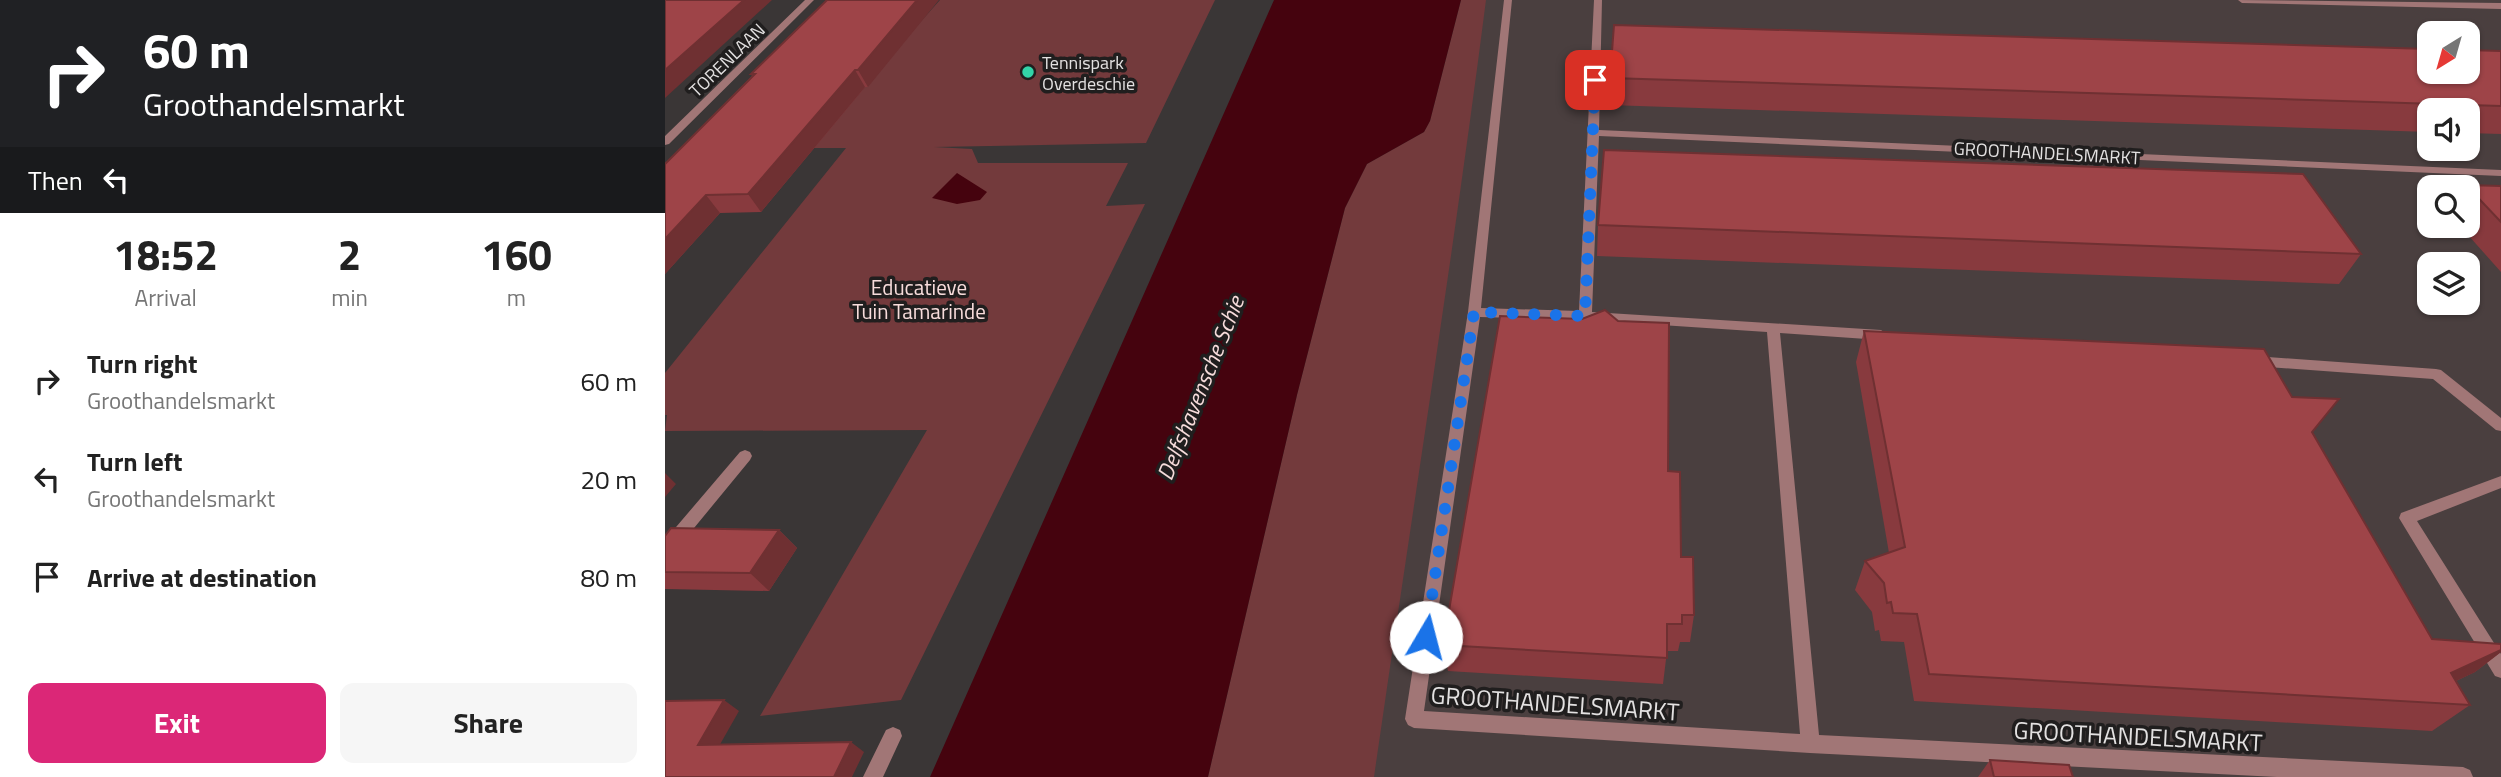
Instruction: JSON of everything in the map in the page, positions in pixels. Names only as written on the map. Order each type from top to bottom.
[{"type":"street","name":"TORENLAAN","points":[[665,142],[810,0]]},
{"type":"street","name":"GROOTHANDELSMARKT","points":[[1509,0],[1474,312],[1414,719],[1810,744],[2463,777]]},
{"type":"street","points":[[1585,316],[1598,0]]},
{"type":"street","points":[[2242,0],[2501,6]]},
{"type":"street","name":"GROOTHANDELSMARKT","points":[[1594,133],[2501,173]]},
{"type":"street","points":[[1474,312],[1585,316],[1897,336]]},
{"type":"street","points":[[1773,327],[1810,744]]},
{"type":"street","points":[[2242,360],[2436,374],[2501,426]]},
{"type":"street","points":[[665,551],[745,456]]},
{"type":"street","points":[[2501,482],[2407,519],[2501,670]]},
{"type":"street","points":[[873,777],[893,736]]},
{"type":"shaded area","points":[[1404,0],[2501,0],[2501,777],[1139,777]]},
{"type":"green space","name":"Educatieve Tuin Tamarinde","points":[[940,0],[1215,0],[1146,143],[934,147],[972,149],[978,163],[1128,163],[1106,206],[1145,204],[901,700],[760,716],[927,430],[665,431],[665,373],[846,148],[808,148]]},
{"type":"green space","points":[[1461,0],[1486,0],[1374,777],[1208,777],[1297,395],[1345,208],[1367,164],[1424,132],[1430,121]]},
{"type":"water","name":"Delfshavensche Schie","points":[[1274,0],[1461,0],[1430,121],[1424,132],[1367,164],[1345,208],[1297,395],[1208,777],[930,777]]},
{"type":"water","points":[[957,173],[987,192],[980,200],[957,204],[932,198]]},
{"type":"building","points":[[665,0],[744,0],[665,70]]},
{"type":"building","points":[[827,0],[917,0],[748,194],[706,195],[665,239],[665,164]]},
{"type":"building","points":[[1614,25],[2417,49],[2417,84],[2480,84],[2480,50],[2501,51],[2501,106],[2480,105],[2480,98],[2417,98],[2417,103],[1610,78]]},
{"type":"building","points":[[1604,150],[2303,174],[2361,254],[1598,225]]},
{"type":"building","points":[[2480,185],[2501,186],[2501,222],[2480,200]]},
{"type":"building","points":[[1605,310],[1618,321],[1669,323],[1668,471],[1680,472],[1681,557],[1693,557],[1694,615],[1682,615],[1682,624],[1667,624],[1667,658],[1443,645],[1500,316],[1582,319]]},
{"type":"building","points":[[1864,331],[2264,349],[2292,397],[2339,399],[2312,432],[2432,639],[2501,644],[2501,650],[2451,673],[2470,705],[1929,674],[1917,614],[1893,613],[1891,602],[1887,603],[1884,583],[1865,561],[1905,547]]},
{"type":"building","points":[[671,528],[779,530],[750,573],[665,572],[665,536]]},
{"type":"building","points":[[724,700],[698,745],[851,742],[834,777],[665,777],[665,701]]},
{"type":"building","points":[[1990,760],[2069,765],[2073,777],[1994,777]]},
{"type":"place","name":"Tennispark Overdeschie","points":[[1028,72]]},
{"type":"route","points":[[1426,637],[1474,312],[1585,316],[1595,80]]}]
